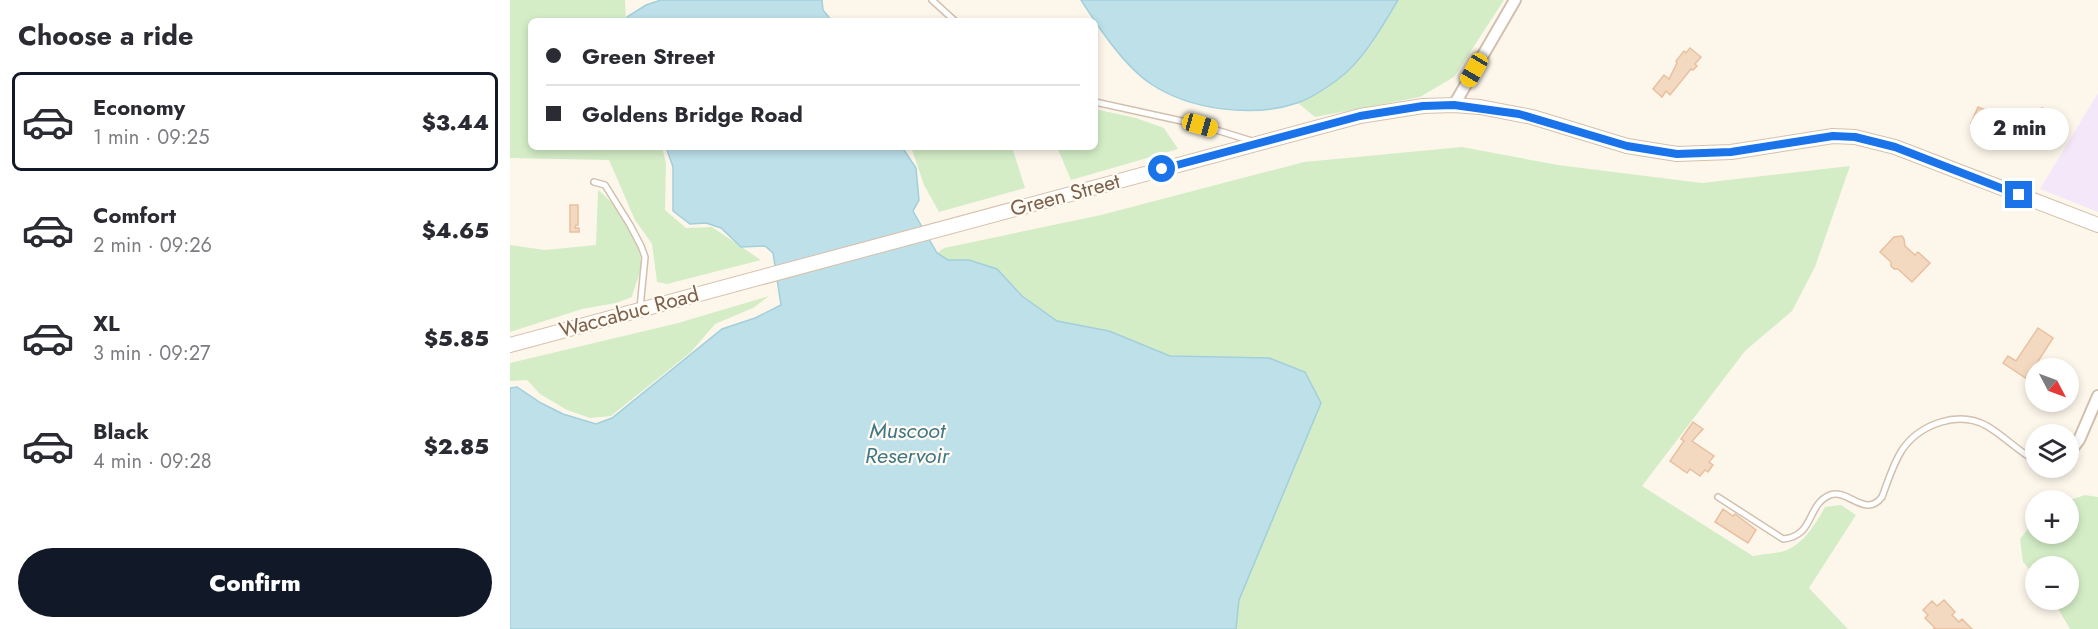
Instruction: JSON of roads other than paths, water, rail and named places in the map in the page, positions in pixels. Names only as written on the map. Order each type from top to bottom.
[{"type":"main road","name":"Green Street","points":[[749,280],[1380,112],[1423,106],[1454,105],[1506,111],[1627,146],[1677,154],[1731,152],[1833,136],[1855,137],[1895,147],[2098,225]]},
{"type":"main road","name":"Waccabuc Road","points":[[510,345],[749,280]]},
{"type":"street","points":[[1454,105],[1515,0]]},
{"type":"street","points":[[2079,440],[2098,396]]},
{"type":"lane","points":[[932,0],[952,18]]},
{"type":"lane","points":[[1098,103],[1200,125],[1260,143]]},
{"type":"lane","points":[[594,182],[605,185],[641,246],[645,257],[640,310]]},
{"type":"lane","points":[[1718,497],[1783,539],[1792,538],[1798,536],[1820,502],[1829,495],[1838,494],[1870,505],[1877,503],[1901,451],[1911,439],[1944,420],[1960,419],[1985,425],[2025,454]]},
{"type":"water","points":[[661,0],[822,0],[823,10],[830,18],[627,18],[646,5]]},
{"type":"water","points":[[1081,0],[1398,0],[1364,53],[1333,83],[1297,103],[1261,110],[1222,109],[1184,100],[1167,93],[1151,84],[1131,67],[1098,25],[1098,18],[1093,18]]},
{"type":"water","name":"Muscoot Reservoir","points":[[667,150],[904,150],[916,168],[919,200],[913,211],[937,253],[948,260],[969,260],[997,269],[1022,296],[1057,321],[1109,331],[1170,356],[1269,358],[1305,372],[1321,403],[1239,600],[1236,629],[510,629],[510,388],[517,387],[563,414],[596,424],[612,418],[722,329],[755,318],[781,305],[773,253],[765,246],[741,247],[721,228],[706,223],[690,224],[673,211],[673,167]]}]
